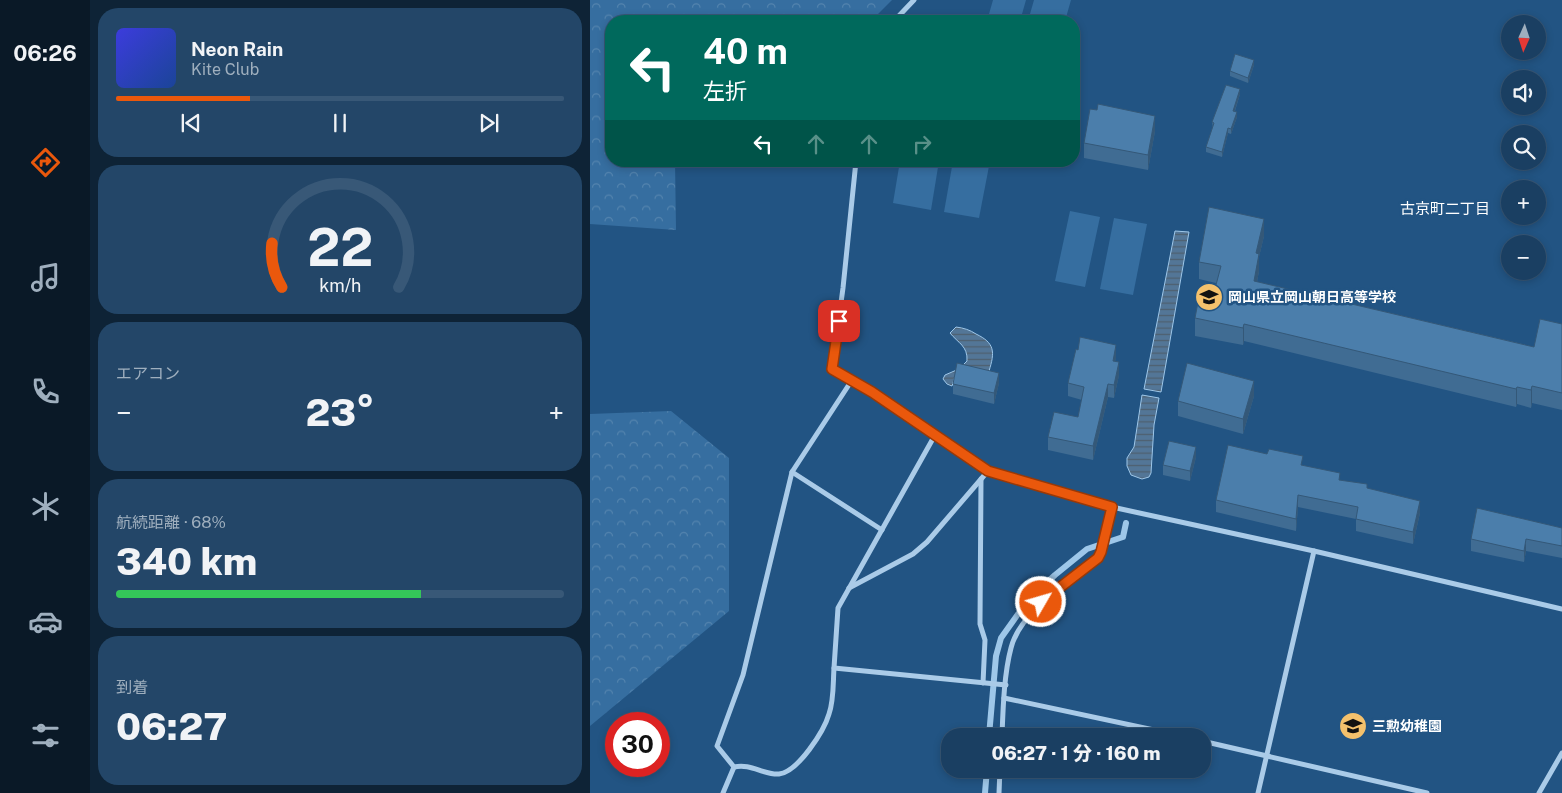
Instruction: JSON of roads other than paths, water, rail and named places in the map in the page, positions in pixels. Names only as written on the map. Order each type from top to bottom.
[{"type":"street","points":[[900,15],[914,0]]},
{"type":"street","points":[[855,167],[843,288],[832,369],[852,380],[988,471],[1112,507],[1314,551],[1562,610]]},
{"type":"street","points":[[734,767],[717,746],[743,675],[792,472],[852,380]]},
{"type":"street","points":[[734,767],[742,765],[768,774],[782,774],[796,767],[804,758],[825,724],[830,713],[838,608],[935,435]]},
{"type":"street","points":[[849,588],[913,554],[927,542],[988,471]]},
{"type":"street","points":[[792,472],[882,530]]},
{"type":"street","points":[[981,479],[980,624],[985,640],[986,683]]},
{"type":"street","points":[[1002,728],[1003,685],[1011,647],[1020,629],[1041,602],[1098,558],[1112,507]]},
{"type":"street","points":[[1258,793],[1314,551]]},
{"type":"street","points":[[834,668],[1003,685]]},
{"type":"street","points":[[1004,698],[1145,728]]},
{"type":"street","points":[[1211,743],[1266,754],[1427,793]]},
{"type":"street","points":[[1539,793],[1562,752]]},
{"type":"street","points":[[723,793],[734,767]]},
{"type":"street","points":[[999,793],[1000,778]]},
{"type":"waterway","points":[[990,728],[996,656],[1001,638],[1028,600],[1055,575],[1087,549],[1123,537],[1126,523]]},
{"type":"waterway","points":[[985,793],[986,778]]},
{"type":"place","name":"岡山県立岡山朝日高等学校","points":[[1209,297]]},
{"type":"place","name":"三勲幼稚園","points":[[1353,726]]},
{"type":"district","name":"古京町二丁目","points":[[1445,209]]}]
